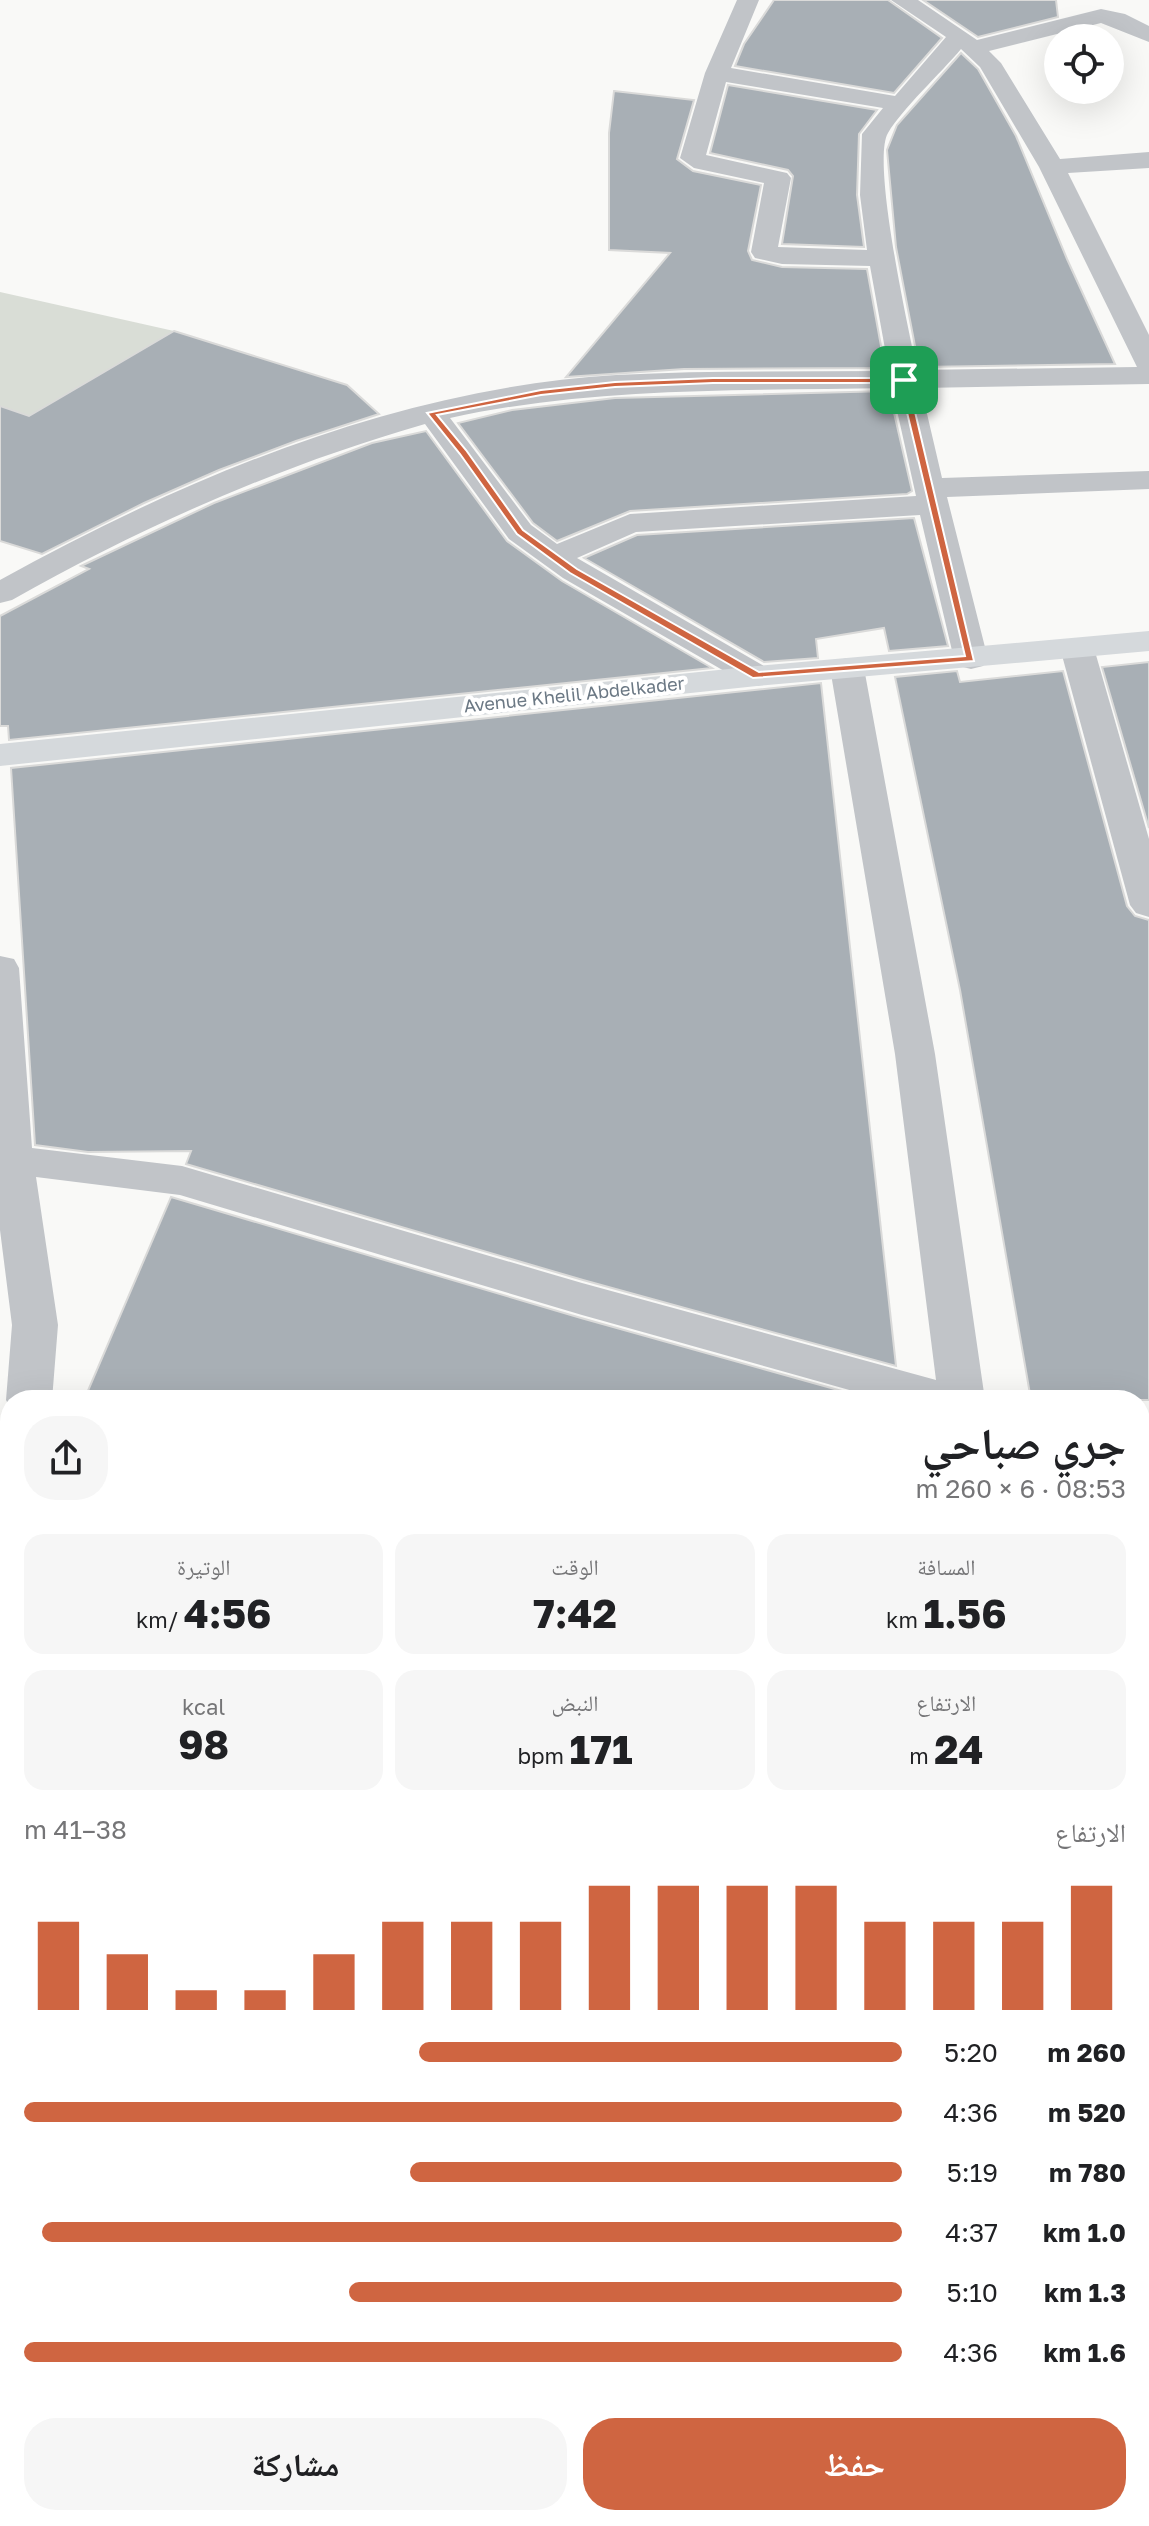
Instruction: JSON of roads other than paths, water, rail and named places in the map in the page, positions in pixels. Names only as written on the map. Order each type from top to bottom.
[{"type":"street","points":[[748,0],[717,73],[693,158],[703,163],[778,178],[764,252],[782,256],[883,258]]},
{"type":"street","points":[[902,0],[966,42],[989,63],[1052,167],[1149,363]]},
{"type":"street","points":[[971,659],[904,380],[883,258],[871,155],[874,134],[966,42],[1101,16],[1117,19],[1149,35]]},
{"type":"street","points":[[717,73],[901,104]]},
{"type":"street","points":[[1052,167],[1149,160]]},
{"type":"street","points":[[0,593],[41,569],[226,482],[352,437],[431,413],[541,393],[615,384],[1149,375]]},
{"type":"street","points":[[431,413],[520,532],[553,557],[757,676]]},
{"type":"street","points":[[553,557],[630,523],[1149,480]]},
{"type":"street","points":[[0,557],[41,569]]},
{"type":"street","name":"Avenue Khelil Abdelkader","points":[[0,755],[757,676],[1149,641]]},
{"type":"street","points":[[1077,648],[1149,905]]},
{"type":"street","points":[[847,668],[915,1054],[961,1390]]},
{"type":"street","points":[[0,968],[6,1163],[35,1325],[21,1390]]},
{"type":"street","points":[[6,1163],[145,1174],[182,1181],[582,1299],[911,1390]]}]
